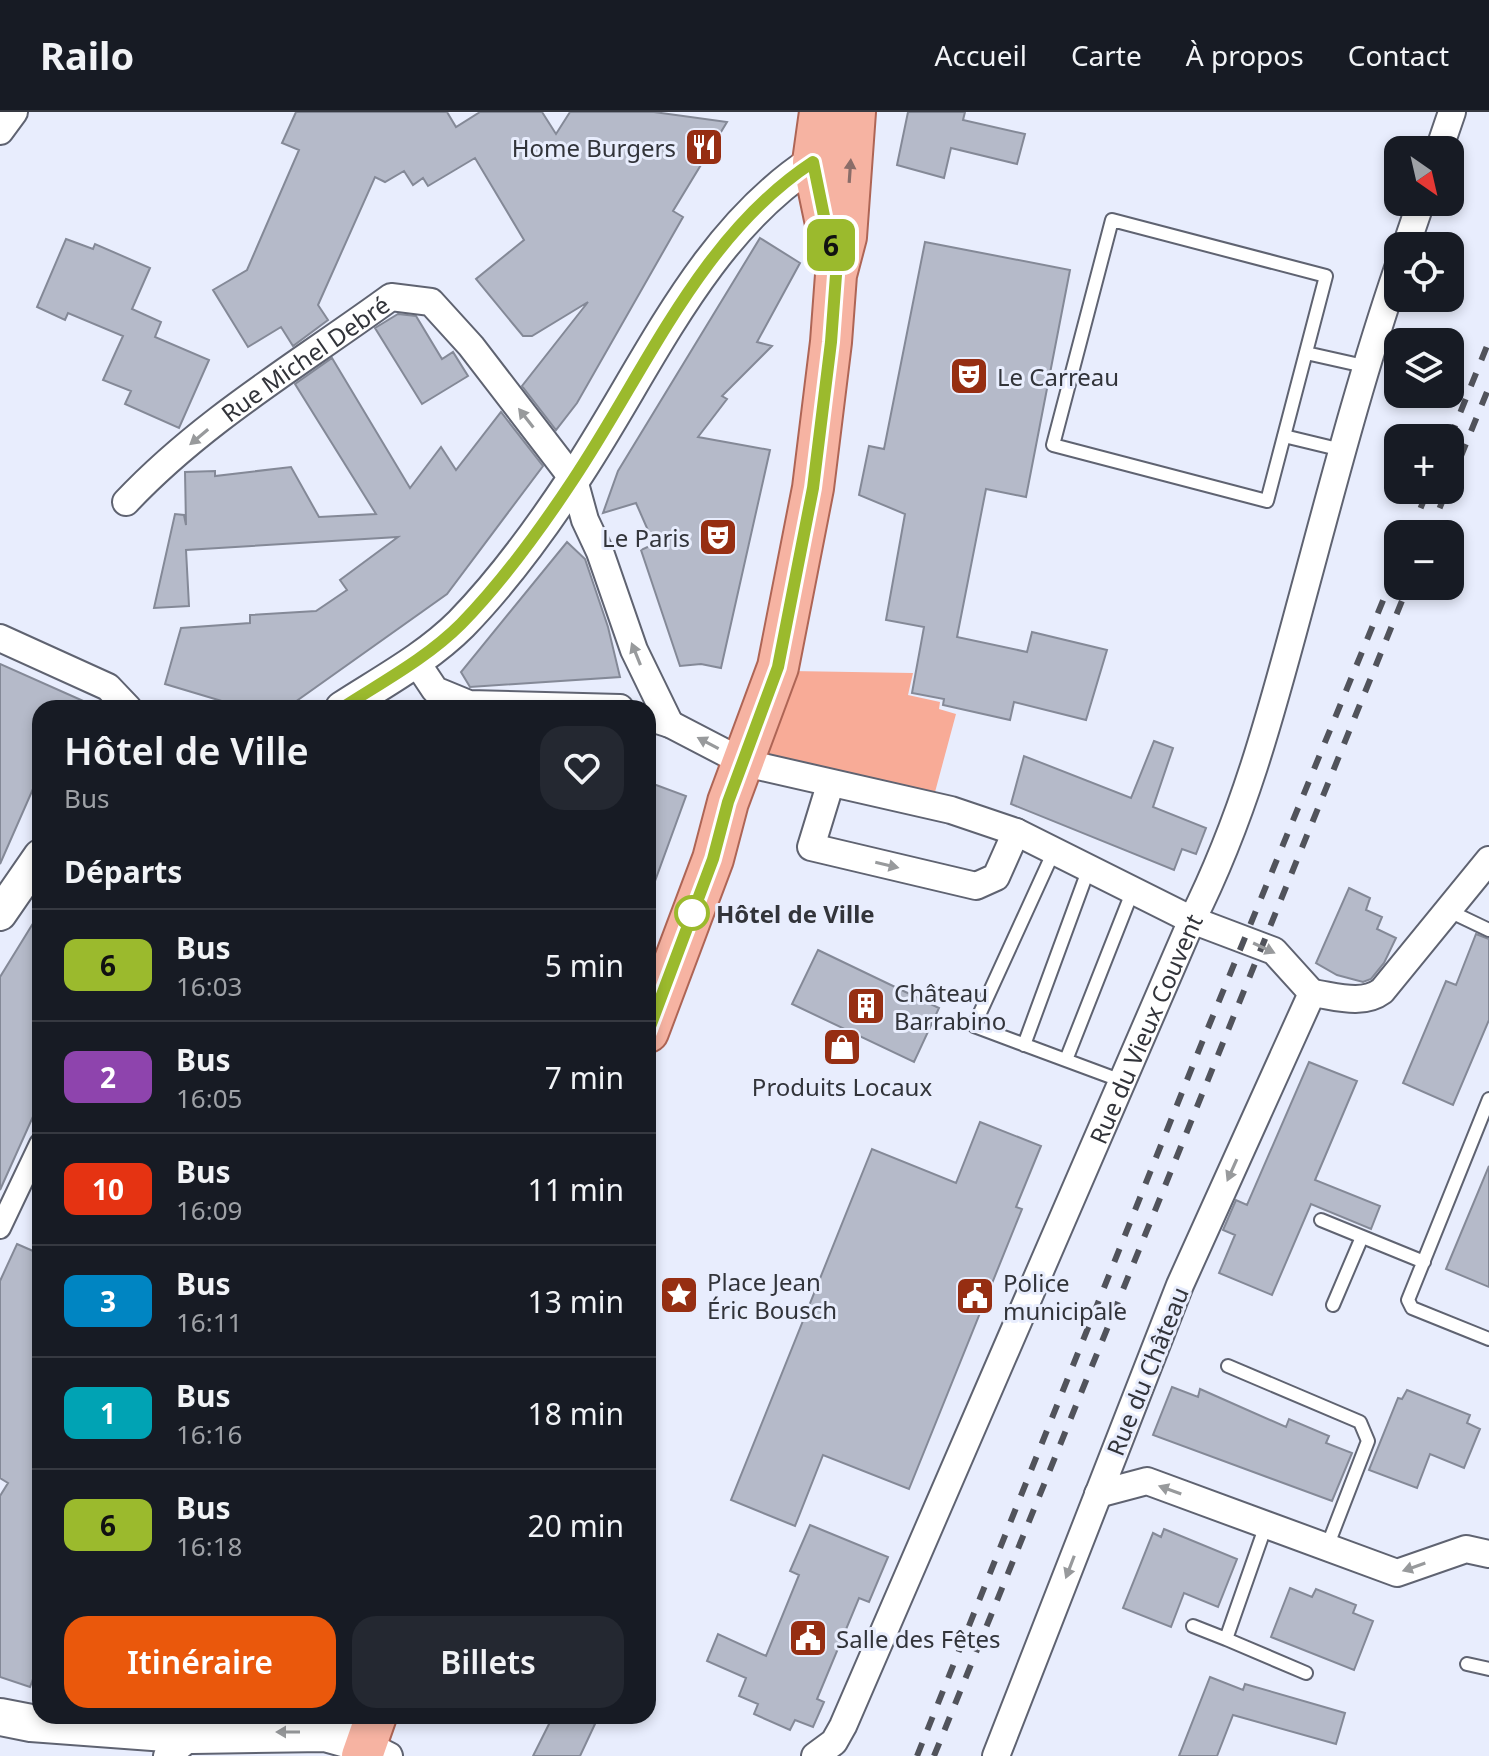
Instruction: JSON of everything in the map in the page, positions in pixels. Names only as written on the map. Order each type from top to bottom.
[{"type":"main road","points":[[820,112],[813,162],[836,275]]},
{"type":"main road","points":[[656,1011],[713,859],[728,802],[778,667],[813,488],[836,275],[846,237],[855,112]]},
{"type":"main road","points":[[63,1724],[180,1745],[325,1733],[368,1738]]},
{"type":"street","points":[[0,131],[14,112]]},
{"type":"street","points":[[1444,136],[1452,112]]},
{"type":"street","points":[[354,700],[415,660],[460,625],[522,552],[574,480],[729,236],[782,183],[813,162]]},
{"type":"street","name":"Rue Michel Debré","points":[[126,502],[158,468],[215,423],[391,297],[431,302],[471,346],[574,480]]},
{"type":"street","name":"Rue du Vieux Couvent","points":[[815,1756],[834,1742],[843,1726],[1192,920],[1221,863],[1257,767],[1364,366],[1384,308]]},
{"type":"street","points":[[574,480],[585,520],[600,552],[652,700]]},
{"type":"street","points":[[0,638],[108,687],[120,700]]},
{"type":"street","points":[[415,660],[435,699]]},
{"type":"street","points":[[659,720],[745,763],[830,785],[951,810],[1016,832],[1192,920],[1274,951],[1312,993],[1372,998],[1382,991],[1489,860]]},
{"type":"street","points":[[830,785],[811,847],[976,886],[996,877],[1016,832]]},
{"type":"street","points":[[0,914],[32,868]]},
{"type":"street","name":"Rue du Château","points":[[996,1756],[1180,1285],[1312,993]]},
{"type":"street","points":[[2,1219],[32,1160]]},
{"type":"street","points":[[1098,1494],[1147,1481],[1397,1573],[1466,1549],[1489,1554]]},
{"type":"lane","points":[[1112,220],[1326,276],[1284,436],[1267,501],[1053,445],[1112,220]]},
{"type":"lane","points":[[1306,353],[1364,366]]},
{"type":"lane","points":[[1284,436],[1342,450]]},
{"type":"lane","points":[[1054,851],[974,1026],[1122,1081]]},
{"type":"lane","points":[[1024,1045],[1089,868]]},
{"type":"lane","points":[[1066,1060],[1133,890]]},
{"type":"lane","points":[[1447,910],[1489,930]]},
{"type":"lane","points":[[1489,1099],[1408,1300],[1412,1308],[1489,1339]]},
{"type":"lane","points":[[1321,1220],[1424,1262]]},
{"type":"lane","points":[[1333,1305],[1362,1237]]},
{"type":"lane","points":[[1228,1366],[1360,1422],[1368,1441],[1327,1547]]},
{"type":"lane","points":[[1226,1639],[1266,1525]]},
{"type":"lane","points":[[1193,1626],[1306,1673]]},
{"type":"lane","points":[[1467,1664],[1489,1669]]},
{"type":"shaded area","points":[[791,671],[913,673],[908,695],[940,702],[939,709],[956,714],[931,807],[763,762]]},
{"type":"building","points":[[296,112],[447,112],[456,127],[480,112],[542,112],[556,134],[570,112],[654,112],[727,122],[673,211],[683,217],[577,403],[556,430],[522,386],[588,302],[532,336],[523,336],[476,279],[524,240],[475,158],[428,186],[423,178],[413,185],[404,171],[385,182],[375,177],[318,305],[328,320],[293,346],[281,327],[248,347],[213,290],[247,270],[299,150],[282,143]]},
{"type":"building","points":[[908,112],[965,112],[963,120],[1025,134],[1017,164],[951,148],[944,178],[897,165]]},
{"type":"building","points":[[760,238],[800,263],[757,342],[772,346],[722,396],[727,399],[698,437],[770,450],[721,668],[701,664],[680,666],[641,550],[654,544],[636,503],[603,513],[618,471]]},
{"type":"building","points":[[66,239],[93,249],[95,244],[150,268],[132,309],[161,322],[155,337],[209,360],[179,428],[125,404],[131,391],[103,380],[123,336],[68,313],[65,320],[37,307]]},
{"type":"building","points":[[925,242],[1070,270],[1026,497],[986,489],[957,637],[1027,652],[1032,632],[1107,650],[1086,720],[1014,702],[1010,720],[943,705],[944,699],[912,693],[924,627],[886,620],[905,514],[859,495],[869,446],[884,449]]},
{"type":"building","points":[[398,314],[416,316],[442,359],[453,352],[468,376],[422,404],[375,328]]},
{"type":"building","points":[[332,358],[410,488],[441,447],[456,470],[501,412],[543,466],[447,594],[298,700],[218,700],[165,684],[181,628],[250,623],[250,615],[316,611],[347,590],[340,580],[398,537],[186,550],[189,606],[154,608],[175,514],[184,515],[186,525],[185,472],[215,471],[215,476],[291,467],[319,517],[376,514],[295,384]]},
{"type":"building","points":[[567,542],[585,559],[608,627],[620,677],[470,687],[461,672]]},
{"type":"building","points":[[0,664],[81,700],[32,700],[32,791],[0,864]]},
{"type":"building","points":[[1154,741],[1173,748],[1153,807],[1206,828],[1196,854],[1182,849],[1174,870],[1011,804],[1024,756],[1131,798]]},
{"type":"building","points":[[656,785],[686,796],[656,878]]},
{"type":"building","points":[[1349,888],[1370,898],[1366,910],[1382,917],[1377,929],[1396,938],[1384,963],[1371,979],[1363,982],[1337,975],[1316,963]]},
{"type":"building","points":[[32,925],[32,1119],[0,1190],[0,977]]},
{"type":"building","points":[[1476,934],[1489,939],[1489,1020],[1453,1105],[1403,1083],[1446,981],[1456,985]]},
{"type":"building","name":"Château Barrabino","points":[[818,950],[939,1008],[914,1062],[792,1004]]},
{"type":"building","points":[[1309,1062],[1357,1081],[1315,1180],[1380,1206],[1371,1229],[1311,1204],[1272,1295],[1219,1273],[1235,1235],[1223,1230],[1236,1200],[1247,1205]]},
{"type":"building","points":[[980,1122],[1041,1146],[1016,1207],[1022,1209],[909,1489],[823,1455],[795,1526],[731,1500],[872,1149],[956,1183]]},
{"type":"building","points":[[1489,1166],[1489,1287],[1446,1269]]},
{"type":"building","points":[[17,1244],[32,1251],[30,1687],[0,1677],[0,1496],[8,1483],[0,1478],[0,1281]]},
{"type":"building","points":[[1172,1387],[1198,1397],[1200,1389],[1286,1427],[1289,1419],[1329,1436],[1326,1443],[1352,1453],[1332,1501],[1153,1435]]},
{"type":"building","points":[[1407,1390],[1470,1415],[1467,1423],[1480,1429],[1464,1468],[1430,1454],[1417,1488],[1369,1470],[1398,1398],[1402,1399]]},
{"type":"building","name":"Salle des Fêtes","points":[[810,1525],[888,1557],[869,1602],[859,1598],[817,1699],[824,1702],[813,1727],[795,1720],[790,1730],[754,1714],[758,1704],[739,1696],[746,1678],[707,1661],[718,1634],[766,1656],[799,1575],[790,1571]]},
{"type":"building","points":[[1164,1529],[1237,1559],[1218,1607],[1184,1593],[1171,1627],[1123,1608],[1153,1533],[1161,1537]]},
{"type":"building","points":[[1290,1588],[1312,1597],[1316,1589],[1356,1605],[1353,1613],[1373,1621],[1354,1670],[1271,1637]]},
{"type":"building","points":[[1210,1677],[1243,1690],[1245,1684],[1345,1713],[1336,1744],[1233,1715],[1217,1756],[1179,1756]]},
{"type":"building","points":[[549,1724],[595,1724],[580,1756],[533,1756]]},
{"type":"railway","points":[[1456,424],[1489,341]]},
{"type":"railway","points":[[1464,449],[1489,387]]},
{"type":"railway","points":[[1416,520],[1422,504]]},
{"type":"railway","points":[[1435,520],[1441,504]]},
{"type":"railway","points":[[917,1756],[1201,1045],[1384,598]]},
{"type":"railway","points":[[934,1756],[1402,600]]},
{"type":"bus line","name":"6","points":[[354,700],[415,660],[460,625],[522,552],[574,480],[703,272],[729,236],[782,183],[813,162],[836,275],[813,488],[778,667],[728,802],[713,859],[656,1011]]},
{"type":"place","name":"Home Burgers","points":[[704,147]]},
{"type":"place","name":"Le Carreau","points":[[969,376]]},
{"type":"place","name":"Le Paris","points":[[718,537]]},
{"type":"place","name":"Hôtel de Ville","points":[[692,913]]},
{"type":"place","name":"Château Barrabino","points":[[866,1006]]},
{"type":"place","name":"Produits Locaux","points":[[842,1047]]},
{"type":"place","name":"Place Jean Éric Bousch","points":[[679,1295]]},
{"type":"place","name":"Police municipale","points":[[975,1296]]},
{"type":"place","name":"Salle des Fêtes","points":[[808,1638]]}]
